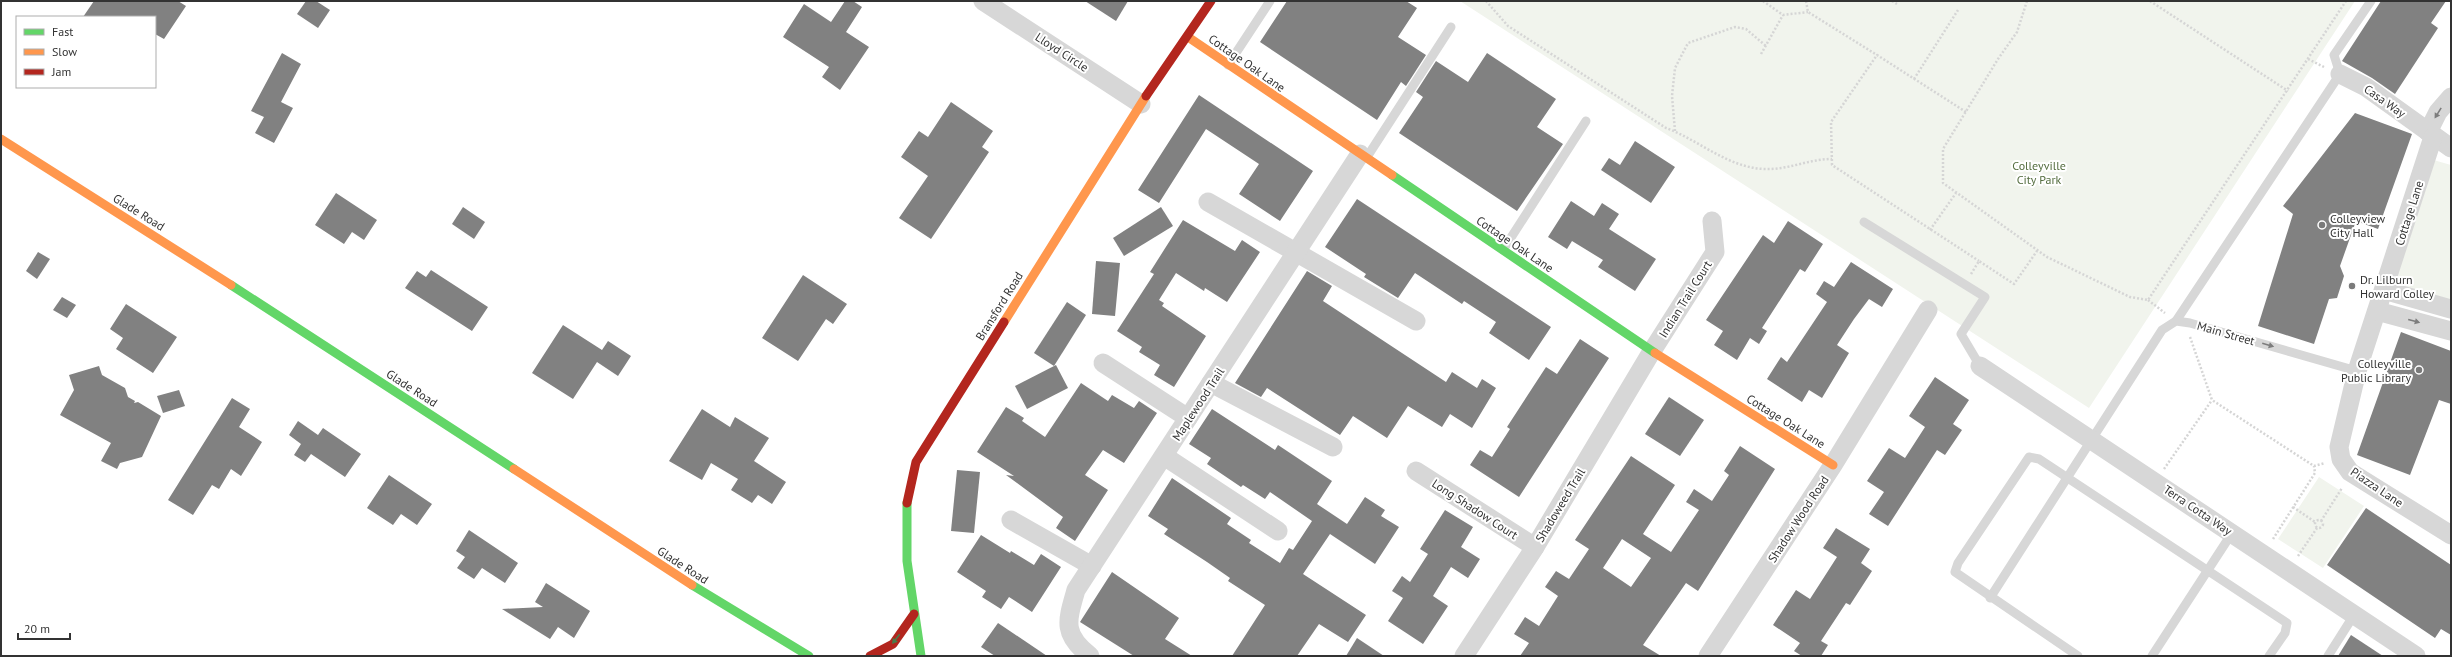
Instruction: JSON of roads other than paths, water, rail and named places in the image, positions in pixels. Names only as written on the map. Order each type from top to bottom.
[{"type":"street","name":"Lloyd Circle","points":[[983,1],[1141,104]]},
{"type":"street","name":"Bransford Road","points":[[922,656],[914,614],[905,528],[907,502],[916,462],[1141,104],[1212,1]]},
{"type":"street","name":"Cottage Oak Lane","points":[[1188,37],[1652,351],[1833,465]]},
{"type":"street","name":"Casa Way","points":[[2340,74],[2366,87],[2451,148]]},
{"type":"street","name":"Cottage Lane","points":[[2384,290],[2438,112],[2451,97]]},
{"type":"street","name":"Glade Road","points":[[1,139],[266,306],[704,593],[809,656]]},
{"type":"street","name":"Maplewood Trail","points":[[1090,656],[1076,645],[1068,628],[1067,620],[1076,590],[1296,253],[1364,155]]},
{"type":"street","points":[[1208,202],[1416,321]]},
{"type":"street","name":"Indian Trail Court","points":[[1652,351],[1715,252],[1712,221]]},
{"type":"street","points":[[2357,371],[2384,290],[2451,309]]},
{"type":"street","name":"Shadow Wood Road","points":[[1708,656],[1833,465],[1886,381],[1928,310]]},
{"type":"street","points":[[2377,311],[2451,331]]},
{"type":"street","name":"Shadoweed Trail","points":[[1464,656],[1534,547],[1652,351]]},
{"type":"street","points":[[1103,363],[1188,418]]},
{"type":"street","name":"Terra Cotta Way","points":[[1980,366],[2232,532],[2416,656]]},
{"type":"street","name":"Piazza Lane","points":[[2357,371],[2339,447],[2341,459],[2350,472],[2451,535]]},
{"type":"street","points":[[1211,383],[1333,447]]},
{"type":"street","points":[[1164,456],[1278,531]]},
{"type":"street","name":"Long Shadow Court","points":[[1416,471],[1534,547]]},
{"type":"street","points":[[1011,520],[1092,566]]},
{"type":"street","points":[[870,656],[893,644],[914,614]]},
{"type":"street","points":[[797,648],[820,656]]},
{"type":"lane","points":[[1228,65],[1270,1]]},
{"type":"lane","points":[[1990,598],[2162,330],[2176,321],[2340,74],[2334,56],[2371,1]]},
{"type":"lane","points":[[1364,155],[1451,27]]},
{"type":"lane","points":[[1503,250],[1586,120]]},
{"type":"lane","points":[[1864,222],[1985,297],[1961,334],[1980,366]]},
{"type":"lane","name":"Main Street","points":[[2176,321],[2190,323],[2357,371]]},
{"type":"lane","points":[[2078,656],[1990,598],[1957,575],[1955,572],[1958,563],[2029,457],[2039,459],[2287,623],[2285,633],[2270,656]]},
{"type":"lane","points":[[2152,656],[2232,532]]},
{"type":"lane","points":[[2328,656],[2354,615]]},
{"type":"place","name":"Colleyview City Hall","points":[[2322,225]]},
{"type":"place","name":"Dr. Lilburn Howard Colley","points":[[2352,286]]},
{"type":"place","name":"Colleyville Public Library","points":[[2419,370]]},
{"type":"park label","name":"Colleyville City Park","points":[[2039,172]]}]
